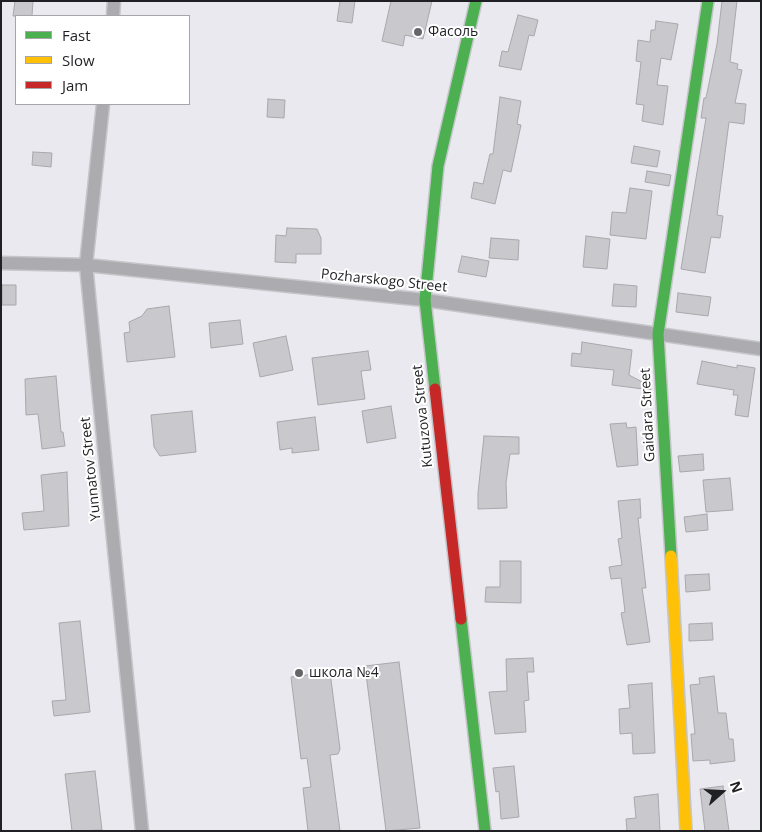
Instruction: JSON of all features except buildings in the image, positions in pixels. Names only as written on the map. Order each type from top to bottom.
[{"type":"main road","name":"Kutuzova Street","points":[[476,1],[438,166],[425,300],[485,831]]},
{"type":"main road","name":"Gaidara Street","points":[[686,831],[658,334],[708,1]]},
{"type":"street","points":[[113,15],[114,1]]},
{"type":"street","name":"Yunnatov Street","points":[[104,105],[86,265],[142,831]]},
{"type":"street","name":"Pozharskogo Street","points":[[1,263],[86,265],[425,300],[761,349]]},
{"type":"traffic: fast","points":[[435,389],[425,300],[438,166],[476,1]]},
{"type":"traffic: fast","points":[[671,556],[658,334],[708,1]]},
{"type":"traffic: fast","points":[[461,619],[485,831]]},
{"type":"traffic: slow","points":[[671,556],[686,831]]},
{"type":"traffic: jam","points":[[435,389],[461,619]]},
{"type":"place","name":"Фасоль","points":[[418,32]]},
{"type":"place","name":"школа №4","points":[[299,673]]}]
